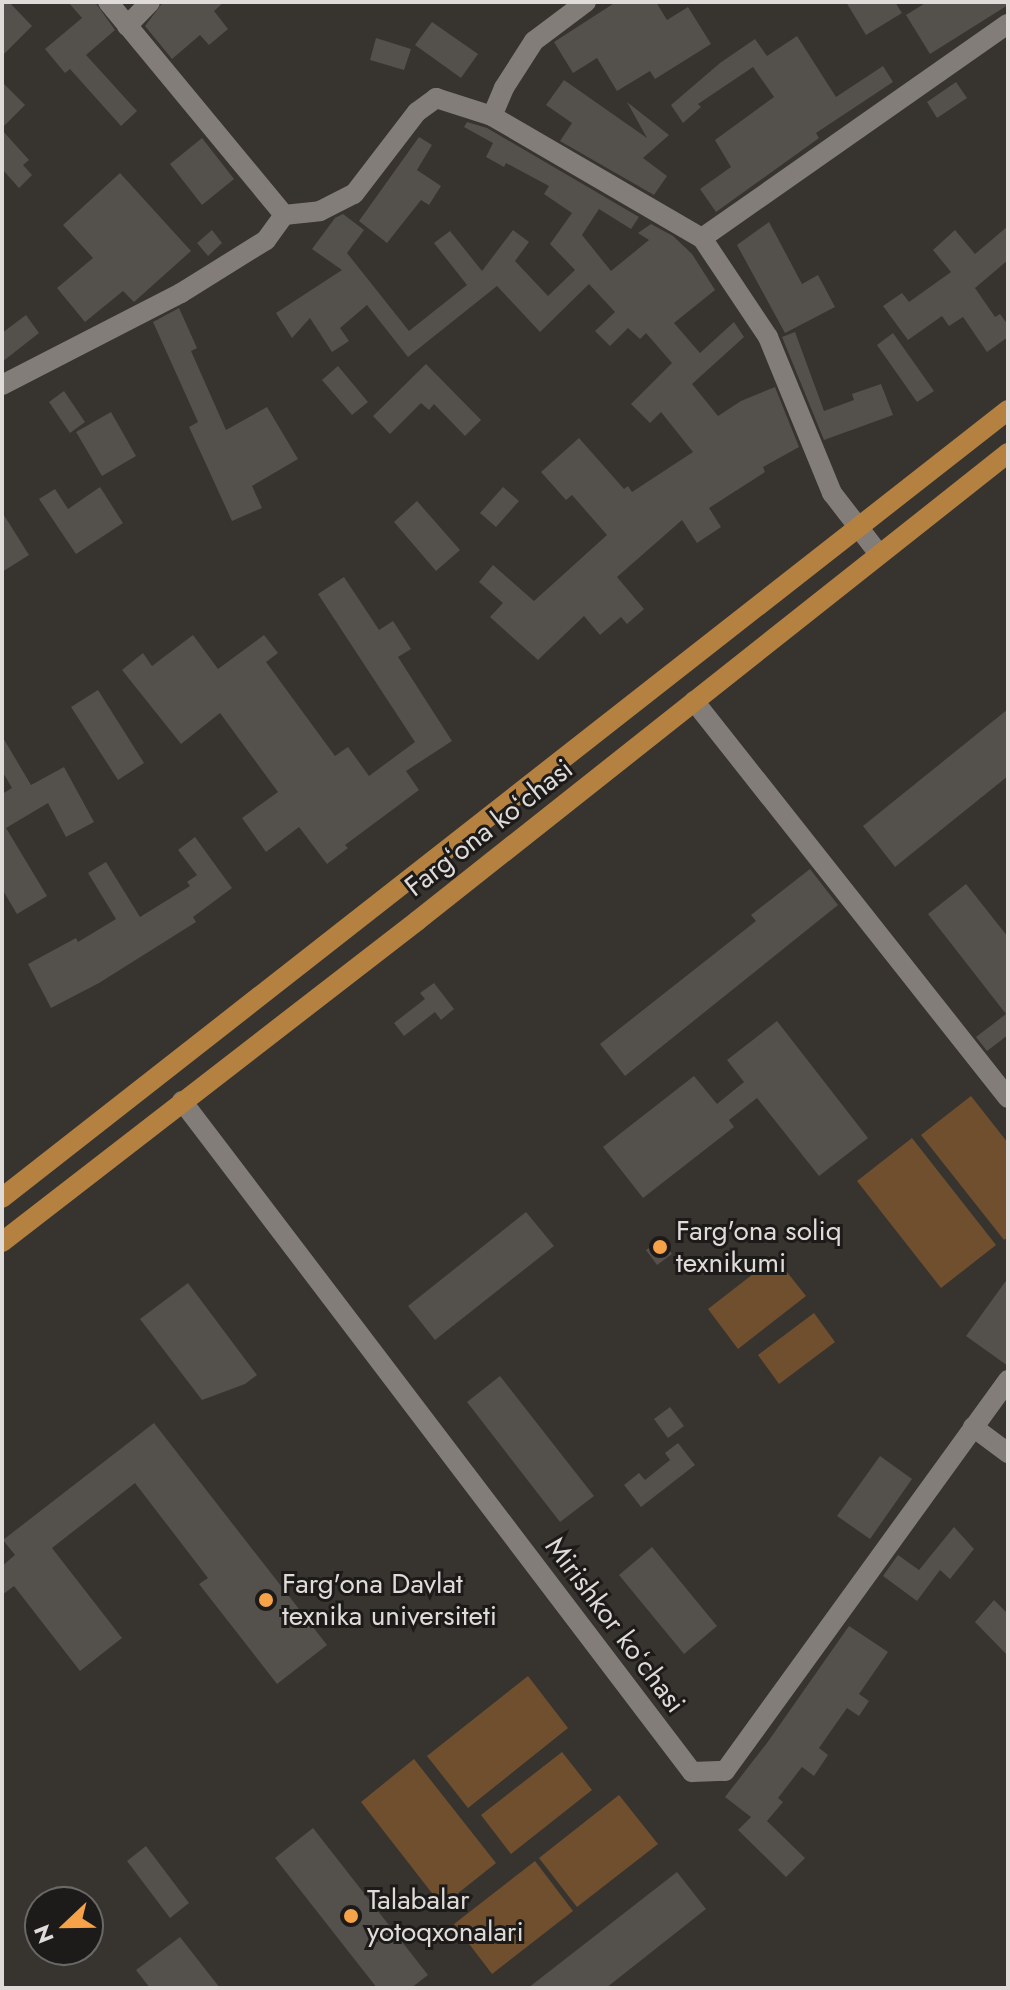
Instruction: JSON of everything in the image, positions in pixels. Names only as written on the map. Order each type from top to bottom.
[{"type":"main road","name":"Fargʻona koʻchasi","points":[[2,1198],[1008,410]]},
{"type":"main road","name":"Fargʻona koʻchasi","points":[[2,1242],[284,1020],[417,921],[879,554],[1006,459]]},
{"type":"main road","points":[[263,994],[284,1020]]},
{"type":"street","points":[[108,2],[284,215]]},
{"type":"street","points":[[127,26],[150,2]]},
{"type":"street","points":[[492,116],[504,88],[534,41],[586,2]]},
{"type":"street","points":[[702,238],[1008,24]]},
{"type":"street","points":[[2,385],[181,293],[266,240],[284,215],[320,211],[354,194],[417,112],[436,98],[492,116],[702,238],[768,337],[832,493],[879,554]]},
{"type":"street","points":[[694,701],[1008,1098]]},
{"type":"street","name":"Mirishkor koʻchasi","points":[[182,1101],[692,1772],[725,1771],[1008,1380]]},
{"type":"street","points":[[973,1427],[1008,1453]]},
{"type":"shaded area","points":[[971,1096],[1008,1143],[1008,1237],[1004,1240],[921,1135]]},
{"type":"shaded area","points":[[912,1138],[996,1245],[941,1288],[857,1181]]},
{"type":"shaded area","points":[[775,1257],[806,1296],[738,1349],[708,1309]]},
{"type":"shaded area","points":[[814,1313],[835,1342],[779,1384],[758,1355]]},
{"type":"shaded area","points":[[528,1676],[568,1728],[468,1808],[427,1756]]},
{"type":"shaded area","points":[[562,1752],[592,1790],[511,1854],[481,1815]]},
{"type":"shaded area","points":[[414,1759],[496,1863],[442,1906],[361,1802]]},
{"type":"shaded area","points":[[619,1795],[658,1844],[577,1907],[539,1858]]},
{"type":"shaded area","points":[[535,1861],[573,1911],[492,1974],[454,1924]]},
{"type":"building","points":[[2,2],[9,2],[32,26],[2,56]]},
{"type":"building","points":[[68,2],[95,2],[115,30],[86,55],[137,111],[121,126],[70,69],[65,73],[45,49],[82,18]]},
{"type":"building","points":[[163,2],[224,2],[214,11],[228,29],[209,45],[200,35],[172,59],[145,26]]},
{"type":"building","points":[[616,2],[656,2],[667,20],[688,7],[711,44],[655,79],[650,71],[617,91],[597,58],[573,73],[554,42]]},
{"type":"building","points":[[846,2],[895,2],[902,13],[866,35]]},
{"type":"building","points":[[927,2],[1008,2],[1008,5],[930,54],[906,15]]},
{"type":"building","points":[[432,22],[478,54],[461,78],[415,45]]},
{"type":"building","points":[[797,36],[836,97],[883,66],[893,82],[816,133],[819,138],[716,212],[700,189],[731,167],[715,140],[774,97],[753,67],[698,104],[701,107],[683,123],[671,105],[720,63],[755,39],[767,56]]},
{"type":"building","points":[[376,38],[411,49],[404,70],[370,60]]},
{"type":"building","points":[[564,80],[647,138],[627,102],[669,135],[643,158],[667,176],[654,195],[560,141],[572,123],[546,105]]},
{"type":"building","points":[[2,82],[25,105],[2,128]]},
{"type":"building","points":[[956,82],[967,98],[937,118],[927,102]]},
{"type":"building","points":[[467,122],[487,128],[639,217],[631,229],[599,209],[582,235],[611,271],[649,240],[638,233],[651,224],[673,236],[692,254],[715,290],[674,323],[700,353],[734,322],[744,337],[692,384],[718,416],[741,401],[775,387],[799,447],[763,467],[765,472],[709,508],[721,527],[697,543],[682,520],[617,577],[644,609],[627,624],[621,617],[600,635],[584,616],[538,660],[490,617],[503,603],[479,582],[493,565],[534,601],[607,535],[572,495],[566,500],[541,472],[579,438],[624,489],[628,486],[632,492],[693,452],[661,412],[650,423],[631,404],[672,363],[646,333],[640,339],[628,328],[610,346],[595,331],[615,312],[589,284],[540,332],[497,286],[408,357],[367,305],[340,328],[349,341],[332,352],[310,318],[292,338],[276,313],[342,270],[312,249],[335,218],[343,214],[364,230],[347,253],[409,331],[467,285],[434,243],[450,231],[482,271],[513,230],[529,242],[515,261],[548,296],[575,270],[550,244],[572,213],[544,194],[549,186],[506,163],[504,167],[486,157],[493,143],[464,127]]},
{"type":"building","points":[[2,130],[29,160],[23,165],[32,175],[19,188],[2,169]]},
{"type":"building","points":[[419,137],[432,145],[417,170],[441,186],[429,205],[421,200],[387,243],[359,221]]},
{"type":"building","points":[[202,138],[234,179],[202,205],[170,164]]},
{"type":"building","points":[[120,173],[191,251],[134,302],[123,291],[85,322],[57,288],[93,258],[63,225]]},
{"type":"building","points":[[769,222],[802,284],[818,275],[835,307],[785,333],[737,245]]},
{"type":"building","points":[[1008,226],[1008,260],[975,288],[995,317],[1000,314],[1008,325],[1008,337],[987,352],[963,317],[949,326],[942,316],[908,340],[883,306],[902,293],[909,302],[951,272],[933,250],[955,230],[975,254]]},
{"type":"building","points":[[212,230],[222,243],[208,256],[197,243]]},
{"type":"building","points":[[179,308],[197,348],[191,351],[226,430],[267,407],[298,459],[252,486],[262,508],[232,521],[189,427],[198,422],[153,322]]},
{"type":"building","points":[[26,315],[39,333],[2,362],[2,333]]},
{"type":"building","points":[[795,332],[824,411],[854,400],[852,394],[881,384],[893,415],[824,440],[782,337]]},
{"type":"building","points":[[893,333],[934,391],[917,402],[877,345]]},
{"type":"building","points":[[426,364],[481,420],[465,436],[434,404],[429,410],[421,403],[390,434],[373,416]]},
{"type":"building","points":[[338,366],[368,402],[352,415],[322,380]]},
{"type":"building","points":[[64,391],[85,422],[70,433],[49,402]]},
{"type":"building","points":[[111,412],[136,456],[102,476],[76,432]]},
{"type":"building","points":[[100,487],[123,523],[76,554],[39,499],[55,489],[68,509]]},
{"type":"building","points":[[503,487],[519,501],[496,527],[480,513]]},
{"type":"building","points":[[417,501],[460,550],[436,571],[394,522]]},
{"type":"building","points":[[2,512],[29,555],[2,572]]},
{"type":"building","points":[[344,577],[379,630],[393,621],[411,649],[398,657],[452,741],[406,771],[419,790],[345,845],[348,848],[327,864],[299,827],[266,852],[242,818],[278,792],[220,713],[181,744],[122,670],[143,653],[152,666],[193,635],[218,669],[264,635],[278,653],[266,662],[335,756],[348,747],[369,776],[415,742],[318,594]]},
{"type":"building","points":[[98,690],[144,763],[118,780],[71,707]]},
{"type":"building","points":[[1008,709],[1008,776],[895,867],[863,826]]},
{"type":"building","points":[[2,736],[31,785],[64,767],[94,822],[66,837],[48,803],[6,828],[47,896],[17,914],[2,889],[2,794],[12,788],[2,771]]},
{"type":"building","points":[[195,837],[232,888],[193,917],[196,922],[99,983],[51,1008],[28,964],[76,938],[78,942],[116,919],[88,873],[106,862],[140,917],[190,886],[187,882],[197,875],[178,850]]},
{"type":"building","points":[[810,869],[838,905],[625,1076],[600,1044],[756,921],[751,915]]},
{"type":"building","points":[[966,884],[1008,937],[1008,1035],[987,1051],[976,1037],[1006,1014],[928,914]]},
{"type":"building","points":[[434,983],[454,1009],[441,1020],[435,1012],[404,1036],[394,1023],[425,999],[420,993]]},
{"type":"building","points":[[777,1021],[868,1138],[819,1176],[757,1098],[729,1120],[734,1127],[643,1198],[603,1147],[694,1076],[717,1104],[744,1082],[727,1060]]},
{"type":"building","points":[[526,1212],[554,1246],[435,1340],[408,1306]]},
{"type":"building","points":[[662,1239],[672,1254],[657,1265],[646,1250]]},
{"type":"building","points":[[1008,1278],[1008,1366],[966,1336]]},
{"type":"building","points":[[188,1283],[257,1375],[245,1384],[202,1400],[140,1319]]},
{"type":"building","points":[[500,1376],[594,1496],[560,1522],[467,1402]]},
{"type":"building","points":[[670,1407],[684,1426],[668,1438],[654,1419]]},
{"type":"building","points":[[154,1423],[327,1645],[277,1684],[199,1584],[208,1578],[135,1483],[52,1548],[122,1638],[80,1671],[14,1586],[2,1595],[2,1566],[15,1555],[3,1540]]},
{"type":"building","points":[[678,1443],[695,1465],[641,1507],[624,1485],[639,1473],[645,1480],[670,1460],[665,1453]]},
{"type":"building","points":[[880,1456],[912,1479],[870,1539],[837,1516]]},
{"type":"building","points":[[954,1527],[974,1549],[950,1579],[940,1570],[917,1601],[883,1576],[898,1555],[919,1570]]},
{"type":"building","points":[[652,1547],[717,1626],[684,1654],[619,1575]]},
{"type":"building","points":[[994,1600],[1008,1614],[1008,1656],[975,1622]]},
{"type":"building","points":[[849,1626],[888,1652],[859,1694],[869,1701],[859,1716],[847,1708],[819,1748],[828,1755],[814,1776],[802,1767],[778,1798],[783,1802],[767,1821],[805,1858],[786,1877],[738,1830],[751,1817],[725,1797]]},
{"type":"building","name":"Talabalar yotoqxonalari","points":[[313,1828],[428,1975],[411,1988],[377,1988],[275,1858]]},
{"type":"building","points":[[146,1846],[189,1903],[170,1918],[127,1861]]},
{"type":"building","points":[[677,1872],[706,1909],[606,1988],[528,1988]]},
{"type":"building","points":[[180,1937],[220,1988],[150,1988],[136,1970]]},
{"type":"place","name":"Farg'ona soliq texnikumi","points":[[660,1247]]},
{"type":"place","name":"Farg'ona Davlat texnika universiteti","points":[[266,1600]]},
{"type":"place","name":"Talabalar yotoqxonalari","points":[[351,1916]]}]
